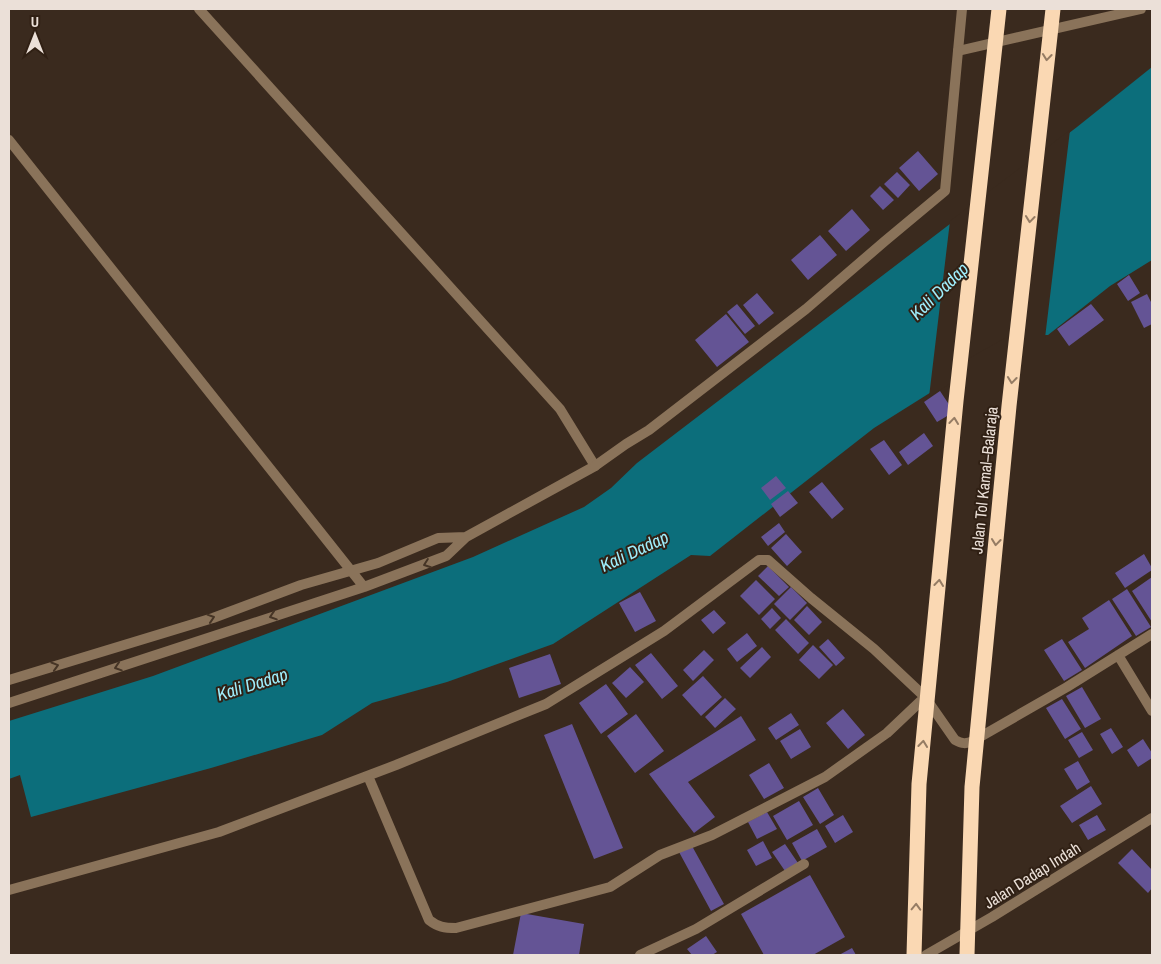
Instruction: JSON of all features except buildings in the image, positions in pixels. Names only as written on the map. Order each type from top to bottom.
[{"type":"highway","points":[[914,955],[920,774],[956,401],[999,9]]},
{"type":"highway","name":"Jalan Tol Kamal–Balaraja","points":[[967,955],[972,787],[1009,406],[1053,9]]},
{"type":"street","points":[[199,9],[560,409],[595,466]]},
{"type":"street","points":[[9,703],[364,587],[446,556],[466,537],[595,466],[649,430],[806,309],[945,190],[962,9]]},
{"type":"street","points":[[958,51],[1141,9]]},
{"type":"street","points":[[9,140],[364,587]]},
{"type":"street","points":[[9,680],[213,618],[301,586],[378,562],[438,538],[466,537]]},
{"type":"street","points":[[9,890],[219,832],[368,776],[546,704],[664,631],[759,560],[768,560],[874,649],[925,697],[955,740],[961,743],[967,744],[1067,687],[1152,634]]},
{"type":"street","points":[[1118,655],[1152,711]]},
{"type":"street","points":[[368,776],[429,920],[443,928],[456,928],[610,888],[660,855],[712,835],[825,777],[887,733],[925,697]]},
{"type":"street","name":"Jalan Dadap Indah","points":[[926,955],[992,917],[1152,818]]},
{"type":"street","points":[[640,955],[696,929],[804,864]]},
{"type":"water","name":"Kali Dadap","points":[[1152,67],[1152,260],[1110,286],[1048,335],[1004,336],[959,362],[952,379],[874,428],[710,556],[691,555],[553,644],[447,682],[372,703],[322,735],[211,768],[31,817],[20,775],[9,779],[9,721],[153,676],[473,557],[584,507],[611,488],[637,463],[1077,127]]},
{"type":"pier","points":[[1070,130],[1045,338],[1005,338],[961,363],[954,381],[929,397],[950,221]]}]
